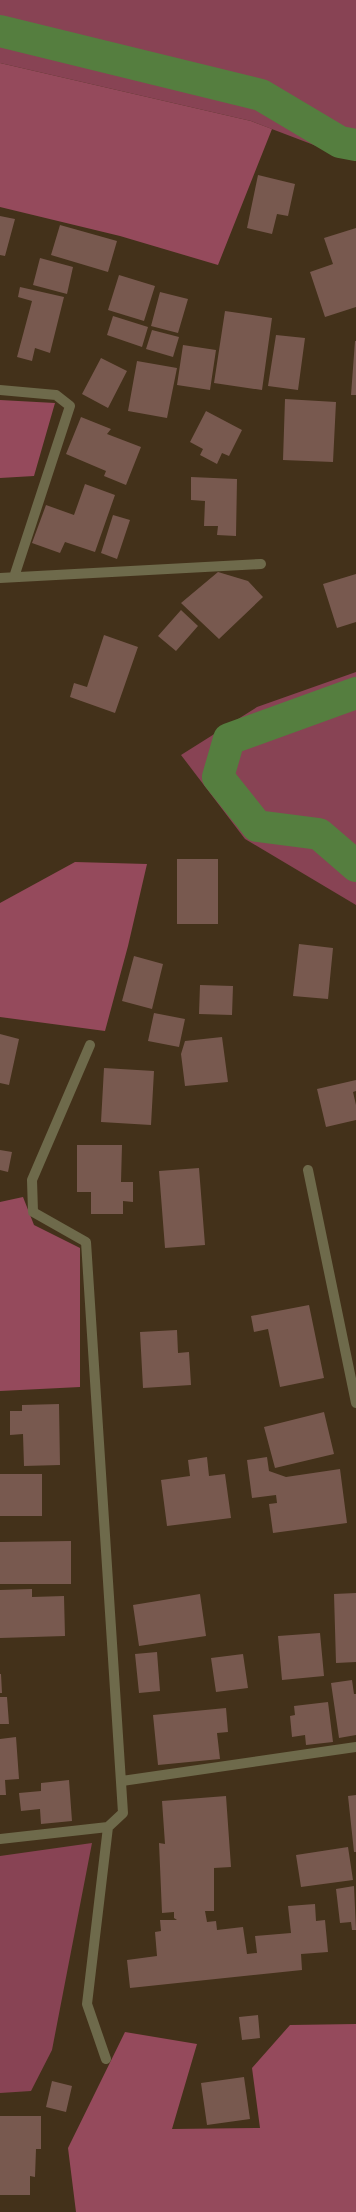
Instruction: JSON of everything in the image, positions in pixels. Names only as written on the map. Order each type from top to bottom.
[{"type":"street","points":[[0,390],[56,395],[70,406],[14,577]]},
{"type":"street","points":[[0,578],[261,564]]},
{"type":"street","points":[[0,1839],[108,1827],[123,1813],[86,1242],[32,1212],[32,1180],[90,1045]]},
{"type":"street","points":[[308,1170],[356,1403]]},
{"type":"street","points":[[122,1782],[356,1747]]},
{"type":"street","points":[[106,2059],[87,2004],[108,1827]]},
{"type":"shaded area","points":[[0,0],[356,0],[356,161],[251,121],[0,63]]},
{"type":"shaded area","points":[[0,63],[251,121],[272,129],[218,265],[120,236],[0,207]]},
{"type":"shaded area","points":[[0,400],[55,403],[34,476],[0,478]]},
{"type":"shaded area","points":[[356,672],[356,905],[245,839],[181,755],[257,707]]},
{"type":"shaded area","points":[[75,862],[147,864],[128,946],[105,1031],[0,1017],[0,903]]},
{"type":"shaded area","points":[[23,1197],[34,1225],[80,1248],[80,1387],[0,1391],[0,1202]]},
{"type":"shaded area","points":[[92,1843],[52,2050],[31,2091],[0,2093],[0,1856]]},
{"type":"shaded area","points":[[356,2024],[356,2212],[76,2212],[68,2148],[125,2032],[197,2044],[172,2129],[260,2128],[252,2068],[290,2025]]},
{"type":"building","points":[[258,175],[295,184],[288,216],[277,214],[272,234],[247,228]]},
{"type":"building","points":[[0,216],[15,219],[5,256],[0,255]]},
{"type":"building","points":[[60,225],[117,241],[108,272],[51,255]]},
{"type":"building","points":[[356,228],[356,307],[325,317],[310,272],[333,264],[324,238]]},
{"type":"building","points":[[40,258],[73,267],[67,294],[33,285]]},
{"type":"building","points":[[119,275],[155,286],[144,321],[108,310]]},
{"type":"building","points":[[20,287],[64,297],[50,353],[35,348],[32,361],[17,357],[32,301],[18,297]]},
{"type":"building","points":[[160,292],[188,299],[178,333],[151,326]]},
{"type":"building","points":[[225,311],[272,318],[262,390],[214,383]]},
{"type":"building","points":[[113,316],[148,327],[142,347],[107,335]]},
{"type":"building","points":[[152,330],[179,337],[173,357],[146,349]]},
{"type":"building","points":[[276,335],[305,338],[298,390],[268,386]]},
{"type":"building","points":[[355,341],[356,395],[351,395]]},
{"type":"building","points":[[183,345],[216,350],[210,390],[177,385]]},
{"type":"building","points":[[101,358],[127,371],[108,408],[82,394]]},
{"type":"building","points":[[137,361],[177,368],[167,418],[128,411]]},
{"type":"building","points":[[285,399],[336,402],[333,462],[283,460]]},
{"type":"building","points":[[206,411],[242,430],[229,456],[222,453],[217,464],[200,455],[203,449],[190,442]]},
{"type":"building","points":[[81,417],[111,429],[107,434],[141,447],[126,485],[104,476],[106,471],[66,454]]},
{"type":"building","points":[[191,477],[237,479],[236,536],[217,535],[218,526],[204,526],[205,501],[191,500]]},
{"type":"building","points":[[85,484],[115,495],[95,552],[65,542],[60,553],[32,543],[46,505],[74,515]]},
{"type":"building","points":[[113,515],[130,520],[117,559],[101,553]]},
{"type":"building","points":[[218,572],[248,581],[263,597],[219,639],[181,603]]},
{"type":"building","points":[[356,574],[356,622],[337,628],[323,584]]},
{"type":"building","points":[[181,610],[198,626],[176,651],[158,636]]},
{"type":"building","points":[[104,635],[138,647],[115,713],[70,697],[74,683],[87,687]]},
{"type":"building","points":[[177,859],[218,859],[218,924],[177,924]]},
{"type":"building","points":[[299,944],[333,948],[328,999],[293,996]]},
{"type":"building","points":[[134,956],[163,964],[152,1009],[122,1001]]},
{"type":"building","points":[[200,985],[233,986],[232,1015],[199,1014]]},
{"type":"building","points":[[154,1013],[185,1019],[179,1047],[148,1041]]},
{"type":"building","points":[[0,1034],[19,1039],[9,1085],[0,1083]]},
{"type":"building","points":[[222,1037],[228,1082],[185,1086],[181,1054],[185,1041]]},
{"type":"building","points":[[104,1068],[154,1071],[151,1125],[101,1122]]},
{"type":"building","points":[[356,1080],[356,1091],[353,1092],[356,1105],[356,1120],[326,1127],[317,1089]]},
{"type":"building","points":[[77,1145],[122,1145],[121,1182],[133,1182],[133,1202],[123,1201],[123,1214],[91,1214],[91,1192],[77,1192]]},
{"type":"building","points":[[0,1150],[12,1152],[8,1172],[0,1170]]},
{"type":"building","points":[[199,1168],[205,1245],[165,1248],[159,1171]]},
{"type":"building","points":[[309,1305],[324,1378],[280,1387],[268,1329],[254,1332],[251,1316]]},
{"type":"building","points":[[177,1330],[178,1353],[189,1352],[191,1385],[143,1388],[140,1332]]},
{"type":"building","points":[[59,1404],[60,1465],[24,1466],[23,1434],[10,1435],[10,1411],[22,1411],[22,1405]]},
{"type":"building","points":[[324,1412],[334,1454],[275,1468],[264,1427]]},
{"type":"building","points":[[207,1457],[209,1476],[225,1474],[231,1518],[167,1526],[161,1480],[190,1476],[188,1460]]},
{"type":"building","points":[[267,1457],[269,1471],[286,1477],[340,1469],[347,1523],[273,1533],[269,1504],[277,1503],[276,1495],[252,1498],[247,1460]]},
{"type":"building","points":[[0,1474],[42,1474],[42,1516],[0,1516]]},
{"type":"building","points":[[71,1541],[71,1584],[0,1584],[0,1542]]},
{"type":"building","points":[[32,1589],[32,1597],[64,1596],[65,1636],[0,1638],[0,1590]]},
{"type":"building","points":[[356,1593],[356,1662],[336,1663],[334,1594]]},
{"type":"building","points":[[200,1594],[206,1636],[139,1646],[133,1605]]},
{"type":"building","points":[[320,1633],[324,1676],[282,1680],[278,1636]]},
{"type":"building","points":[[157,1652],[160,1691],[139,1693],[135,1654]]},
{"type":"building","points":[[243,1654],[248,1688],[216,1692],[211,1658]]},
{"type":"building","points":[[1,1674],[2,1693],[0,1693]]},
{"type":"building","points":[[352,1680],[354,1694],[356,1694],[356,1735],[339,1738],[331,1683]]},
{"type":"building","points":[[0,1697],[7,1697],[9,1724],[0,1724]]},
{"type":"building","points":[[328,1702],[333,1742],[306,1745],[305,1735],[292,1737],[290,1716],[295,1715],[294,1706]]},
{"type":"building","points":[[226,1708],[228,1732],[217,1733],[220,1759],[158,1765],[153,1715]]},
{"type":"building","points":[[16,1737],[19,1779],[5,1780],[6,1795],[0,1795],[0,1739]]},
{"type":"building","points":[[69,1780],[72,1821],[41,1824],[40,1809],[21,1811],[19,1793],[41,1791],[41,1783]]},
{"type":"building","points":[[356,1795],[356,1852],[354,1852],[348,1796]]},
{"type":"building","points":[[226,1796],[231,1867],[214,1868],[214,1911],[205,1911],[207,1922],[216,1921],[217,1930],[243,1927],[247,1954],[257,1953],[255,1936],[291,1933],[288,1906],[315,1904],[316,1921],[325,1920],[328,1952],[301,1954],[302,1970],[130,1988],[127,1960],[157,1956],[155,1932],[161,1931],[160,1920],[177,1920],[174,1918],[174,1912],[162,1913],[159,1843],[165,1844],[162,1801]]},
{"type":"building","points":[[348,1847],[353,1880],[301,1887],[296,1855]]},
{"type":"building","points":[[354,1886],[356,1930],[352,1930],[351,1922],[340,1923],[336,1889]]},
{"type":"building","points":[[258,2015],[260,2038],[242,2040],[239,2017]]},
{"type":"building","points":[[244,2077],[250,2119],[207,2125],[201,2083]]},
{"type":"building","points":[[52,2081],[72,2086],[66,2112],[46,2107]]},
{"type":"building","points":[[0,2116],[41,2116],[41,2149],[36,2149],[35,2177],[30,2176],[30,2195],[0,2195]]},
{"type":"waterway","points":[[0,31],[261,95],[340,142],[356,145]]},
{"type":"waterway","points":[[356,693],[229,739],[218,777],[257,826],[319,834],[356,866]]}]
